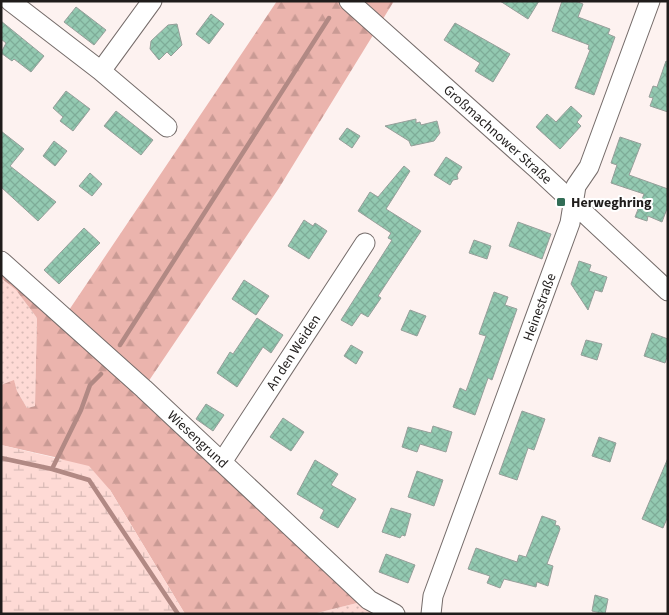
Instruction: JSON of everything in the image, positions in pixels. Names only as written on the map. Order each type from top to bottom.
[{"type":"street","points":[[10,1],[101,71],[167,127]]},
{"type":"street","points":[[101,71],[152,1]]},
{"type":"street","name":"Großmachnower Straße","points":[[349,1],[573,202],[668,291]]},
{"type":"street","name":"Heinestraße","points":[[432,614],[433,596],[570,223],[576,186],[589,167],[650,1]]},
{"type":"street","name":"An den Weiden","points":[[222,462],[365,243]]},
{"type":"street","name":"Wiesengrund","points":[[1,261],[65,316],[369,600],[395,614]]},
{"type":"green space","points":[[277,1],[394,1],[279,188],[144,388],[369,600],[313,614],[185,614],[110,490],[59,458],[1,445],[1,385],[14,380],[17,391],[27,408],[35,406],[37,318],[16,290],[1,278],[1,268],[65,316]]},
{"type":"green space","points":[[1,278],[16,290],[37,318],[35,406],[27,408],[17,391],[14,381],[1,385]]},
{"type":"green space","points":[[1,445],[89,466],[110,490],[185,614],[1,614]]},
{"type":"green space","points":[[369,600],[395,614],[313,614]]},
{"type":"building","points":[[500,1],[539,1],[528,19]]},
{"type":"building","points":[[562,1],[575,1],[583,4],[578,17],[610,29],[608,34],[615,37],[594,95],[575,88],[590,50],[588,49],[589,45],[552,31]]},
{"type":"building","points":[[76,7],[106,30],[94,45],[64,22]]},
{"type":"building","points":[[211,14],[224,24],[209,44],[196,34]]},
{"type":"building","points":[[1,21],[44,56],[31,72],[14,59],[12,61],[1,53],[6,43],[1,39]]},
{"type":"building","points":[[455,23],[510,54],[493,82],[475,71],[480,63],[444,40]]},
{"type":"building","points":[[177,24],[182,45],[171,56],[167,52],[159,60],[150,49],[151,41],[168,25]]},
{"type":"building","points":[[666,61],[668,62],[668,112],[650,106],[653,98],[649,97],[653,86],[657,87]]},
{"type":"building","points":[[66,91],[90,109],[73,131],[60,121],[63,117],[53,108]]},
{"type":"building","points":[[571,106],[582,116],[577,122],[581,126],[560,149],[536,127],[547,114],[556,122]]},
{"type":"building","points":[[116,111],[153,140],[141,155],[104,126]]},
{"type":"building","points":[[416,119],[416,123],[420,122],[421,125],[437,121],[440,133],[434,141],[411,146],[409,141],[385,126]]},
{"type":"building","points":[[347,128],[360,136],[352,148],[339,139]]},
{"type":"building","points":[[1,131],[24,149],[10,166],[56,202],[38,221],[1,187]]},
{"type":"building","points":[[620,137],[641,144],[629,175],[668,189],[668,206],[662,222],[648,216],[647,221],[635,217],[644,194],[611,183],[617,165],[611,163]]},
{"type":"building","points":[[54,141],[67,151],[55,166],[43,156]]},
{"type":"building","points":[[446,157],[462,167],[457,175],[458,179],[453,180],[450,185],[434,175]]},
{"type":"building","points":[[404,166],[410,171],[386,209],[421,231],[378,296],[381,298],[368,317],[361,313],[352,326],[341,320],[392,240],[388,238],[391,233],[358,211],[370,192],[378,197]]},
{"type":"building","points":[[90,173],[102,184],[92,196],[79,186]]},
{"type":"building","points":[[304,220],[313,226],[315,223],[327,231],[309,259],[288,246]]},
{"type":"building","points":[[518,222],[551,234],[542,259],[509,246]]},
{"type":"building","points":[[84,228],[100,243],[59,284],[44,270]]},
{"type":"building","points":[[474,240],[491,246],[487,259],[469,253]]},
{"type":"building","points":[[579,261],[591,265],[589,271],[607,277],[602,292],[595,290],[588,310],[571,284]]},
{"type":"building","points":[[244,280],[269,296],[256,315],[232,299]]},
{"type":"building","points":[[494,292],[508,297],[505,305],[517,309],[492,380],[488,378],[475,415],[453,407],[460,388],[466,391],[486,336],[479,334]]},
{"type":"building","points":[[410,310],[426,316],[417,336],[401,330]]},
{"type":"building","points":[[257,318],[283,335],[271,353],[263,347],[237,387],[217,373],[230,352],[233,354]]},
{"type":"building","points":[[652,333],[668,339],[668,354],[665,363],[644,356]]},
{"type":"building","points":[[586,340],[602,344],[597,360],[581,355]]},
{"type":"building","points":[[351,345],[363,352],[356,364],[344,356]]},
{"type":"building","points":[[206,404],[224,415],[213,431],[196,419]]},
{"type":"building","points":[[522,411],[545,419],[534,450],[528,448],[517,480],[499,474]]},
{"type":"building","points":[[283,418],[304,432],[291,451],[270,437]]},
{"type":"building","points":[[433,426],[452,432],[446,452],[420,444],[417,452],[402,447],[408,427],[431,433]]},
{"type":"building","points":[[599,437],[616,443],[610,462],[592,456]]},
{"type":"building","points":[[668,458],[668,516],[663,528],[642,519]]},
{"type":"building","points":[[315,460],[338,474],[331,485],[356,499],[338,528],[320,518],[324,510],[297,494]]},
{"type":"building","points":[[417,471],[443,480],[434,506],[408,497]]},
{"type":"building","points":[[391,508],[411,514],[405,536],[402,535],[400,538],[382,532]]},
{"type":"building","points":[[542,516],[556,521],[555,525],[559,526],[560,529],[547,564],[553,566],[548,586],[537,582],[536,587],[504,579],[500,588],[487,583],[490,576],[468,569],[476,548],[517,562],[519,555],[526,557]]},
{"type":"building","points":[[386,554],[415,565],[408,583],[379,572]]},
{"type":"building","points":[[595,595],[608,599],[605,614],[592,611]]},
{"type":"waterway","points":[[120,345],[329,18]]},
{"type":"waterway","points":[[52,469],[81,410],[90,385],[101,374]]},
{"type":"waterway","points":[[1,458],[52,469],[89,480],[178,614]]},
{"type":"place","name":"Herweghring","points":[[561,202]]}]
